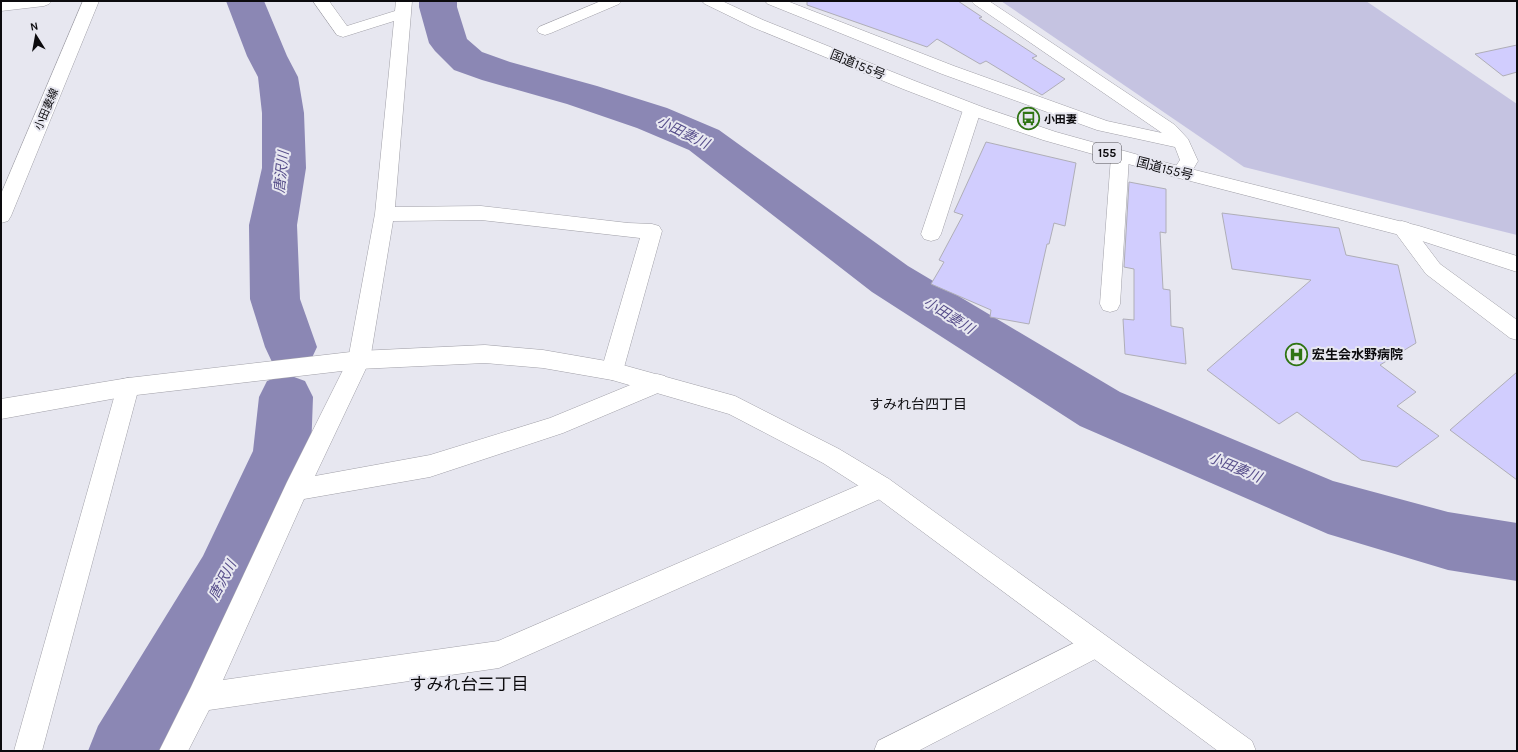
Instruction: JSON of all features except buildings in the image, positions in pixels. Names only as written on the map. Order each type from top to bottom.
[{"type":"main road","points":[[1,6],[44,1]]},
{"type":"main road","name":"小田妻線","points":[[1,216],[91,1]]},
{"type":"main road","points":[[174,751],[201,697],[296,490],[359,360],[385,214],[403,7],[343,32],[321,1]]},
{"type":"main road","points":[[545,30],[614,1]]},
{"type":"main road","name":"国道155号","points":[[710,1],[802,41],[972,110],[1042,134],[1120,157],[1402,228],[1460,244],[1517,264]]},
{"type":"main road","points":[[773,1],[948,70],[1103,126],[1182,142]]},
{"type":"main road","points":[[979,1],[1169,129],[1182,142],[1189,161],[1181,172]]},
{"type":"main road","points":[[931,234],[972,110]]},
{"type":"main road","points":[[1110,304],[1120,157]]},
{"type":"main road","points":[[385,214],[481,213],[628,230],[652,231],[612,371]]},
{"type":"main road","points":[[1402,228],[1433,269],[1517,332]]},
{"type":"main road","points":[[1,409],[128,387],[359,360],[485,354],[543,359],[612,371],[657,383],[735,406],[831,456],[881,487],[1242,751]]},
{"type":"main road","points":[[296,490],[430,466],[555,426],[657,383]]},
{"type":"main road","points":[[28,751],[128,387]]},
{"type":"main road","points":[[201,697],[499,654],[881,487]]},
{"type":"main road","points":[[888,751],[1096,645]]},
{"type":"shaded area","points":[[1001,1],[1366,1],[1517,104],[1517,235],[1244,167]]},
{"type":"waterway","name":"唐沢川","points":[[245,1],[267,56],[278,77],[283,113],[284,168],[273,225],[275,299],[291,347]]},
{"type":"waterway","name":"小田妻川","points":[[438,1],[438,7],[449,43],[468,61],[496,71],[582,95],[652,118],[704,140],[890,279],[1100,409],[1328,507],[1448,541],[1517,552]]},
{"type":"waterway","name":"唐沢川","points":[[123,751],[225,577],[282,452],[286,397]]},
{"type":"place","name":"小田妻","points":[[1028,119]]},
{"type":"place","name":"宏生会水野病院","points":[[1296,354]]},
{"type":"district","name":"すみれ台四丁目","points":[[918,404]]},
{"type":"district","name":"すみれ台三丁目","points":[[469,684]]}]
